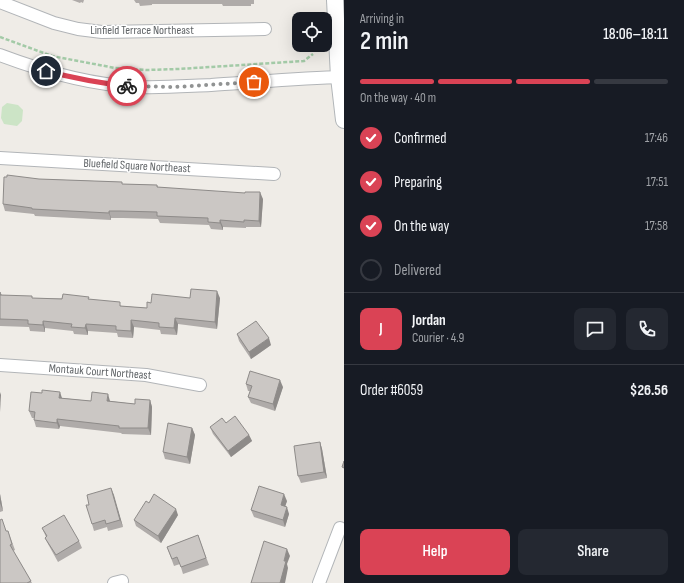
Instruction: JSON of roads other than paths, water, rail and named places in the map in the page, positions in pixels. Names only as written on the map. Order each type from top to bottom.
[{"type":"main road","points":[[335,0],[342,77],[344,120]]},
{"type":"street","name":"Linfield Terrace Northeast","points":[[0,2],[54,23],[78,29],[102,32],[265,29]]},
{"type":"street","points":[[0,55],[34,68],[69,77],[102,83],[138,87],[175,87],[342,77]]},
{"type":"street","name":"Bluefield Square Northeast","points":[[0,158],[274,174]]},
{"type":"street","name":"Montauk Court Northeast","points":[[0,365],[146,375],[200,385]]},
{"type":"street","points":[[319,583],[340,528]]}]
